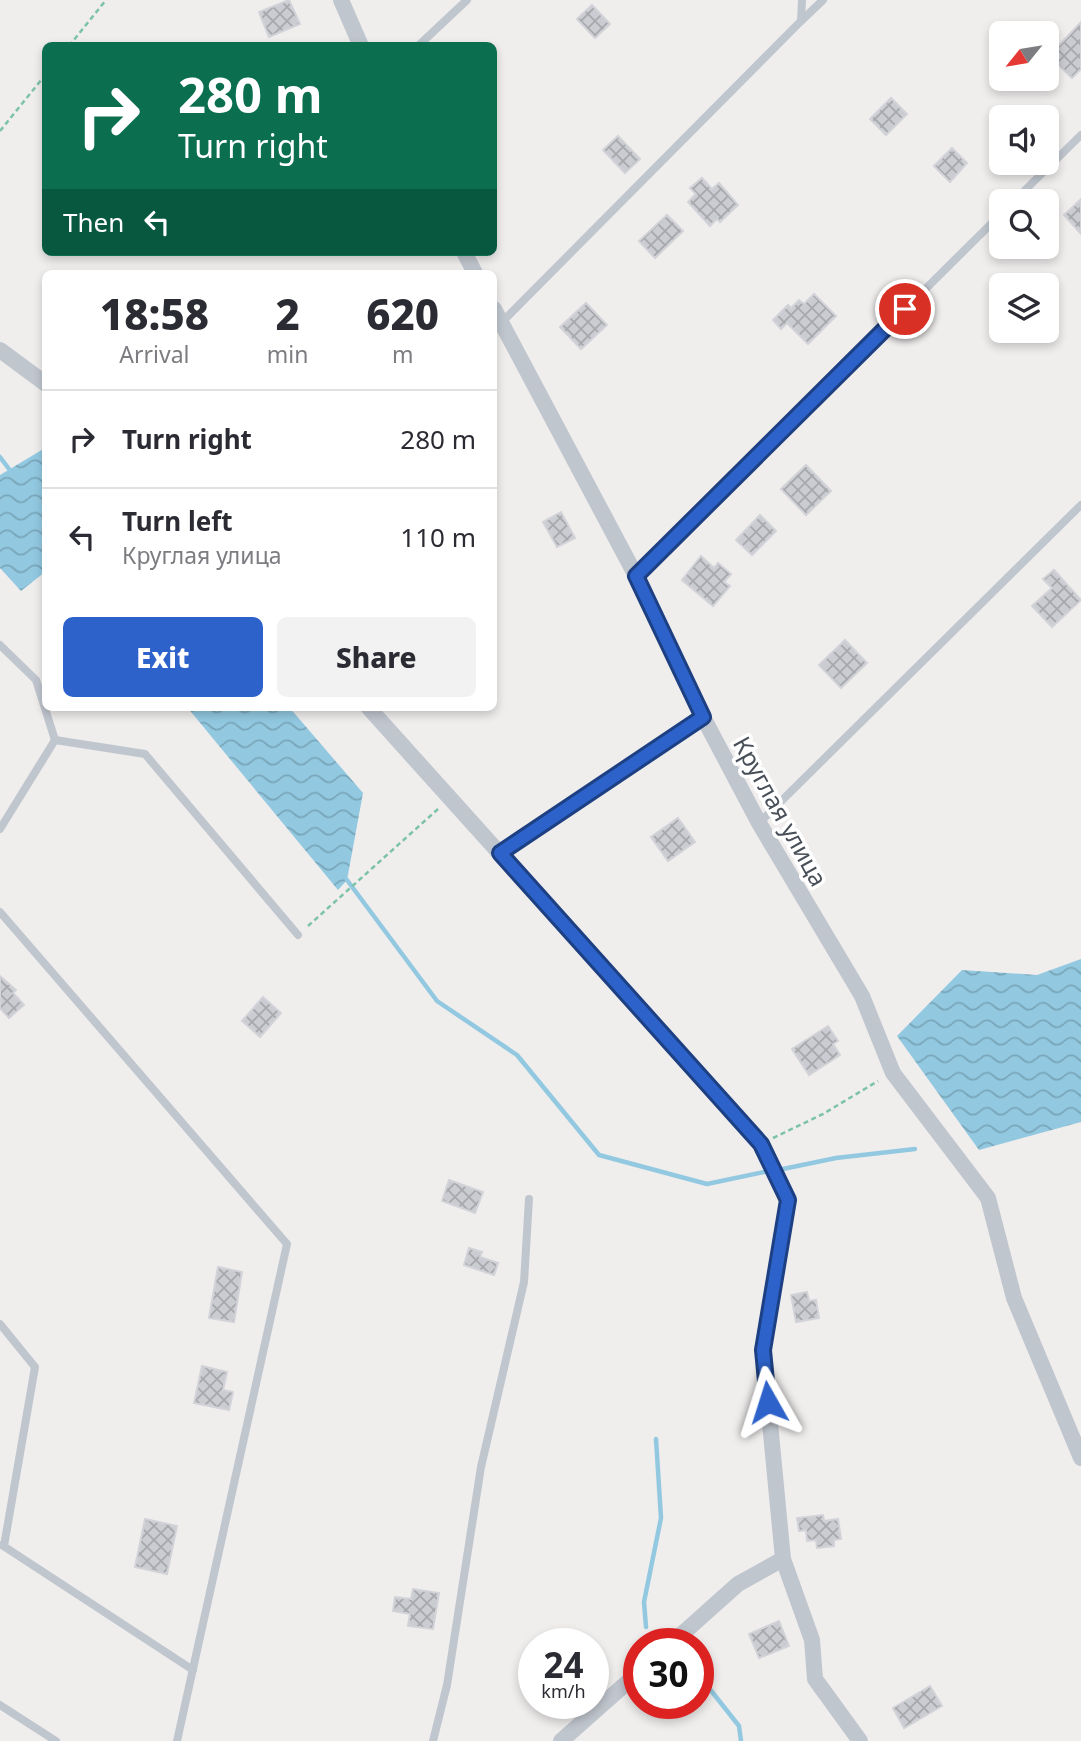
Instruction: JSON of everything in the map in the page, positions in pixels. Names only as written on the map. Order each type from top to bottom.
[{"type":"street","points":[[341,0],[359,42]]},
{"type":"street","name":"Круглая улица","points":[[497,316],[636,576],[703,717],[759,823],[862,996],[893,1073],[988,1198],[1014,1298],[1081,1458]]},
{"type":"street","points":[[0,350],[42,381]]},
{"type":"street","points":[[372,711],[761,1144],[788,1200],[763,1350],[783,1559],[812,1640],[815,1679],[860,1741]]},
{"type":"street","points":[[688,1628],[738,1584],[783,1559]]},
{"type":"street","points":[[561,1741],[623,1686]]},
{"type":"lane","points":[[422,42],[467,0]]},
{"type":"lane","points":[[802,0],[802,21]]},
{"type":"lane","points":[[497,316],[823,0]]},
{"type":"lane","points":[[1026,189],[1081,135]]},
{"type":"lane","points":[[636,576],[989,226]]},
{"type":"lane","points":[[759,823],[1081,505]]},
{"type":"lane","points":[[0,645],[36,680],[42,699]]},
{"type":"lane","points":[[0,829],[55,740],[46,711]]},
{"type":"lane","points":[[500,853],[703,717]]},
{"type":"lane","points":[[55,740],[145,754],[298,935]]},
{"type":"lane","points":[[0,912],[287,1244],[177,1741]]},
{"type":"lane","points":[[433,1741],[447,1685],[481,1467],[524,1282],[529,1199]]},
{"type":"lane","points":[[0,1324],[35,1367],[2,1544],[193,1670]]},
{"type":"lane","points":[[0,1705],[56,1741]]},
{"type":"path","points":[[72,42],[106,0]]},
{"type":"path","points":[[0,131],[42,79]]},
{"type":"path","points":[[298,935],[451,798]]},
{"type":"path","points":[[761,1144],[823,1114],[893,1073]]},
{"type":"water","points":[[42,450],[42,574],[21,591],[0,568],[0,475]]},
{"type":"water","points":[[190,711],[292,711],[363,793],[347,880],[338,890]]},
{"type":"water","points":[[1081,959],[1081,1122],[979,1150],[897,1036],[962,970],[1037,975]]},
{"type":"building","points":[[289,0],[300,24],[269,37],[259,12]]},
{"type":"building","points":[[592,5],[610,24],[595,38],[577,19]]},
{"type":"building","points":[[1081,22],[1081,69],[1072,78],[1059,66],[1059,45]]},
{"type":"building","points":[[891,98],[907,114],[886,135],[870,119]]},
{"type":"building","points":[[618,136],[640,159],[625,173],[603,150]]},
{"type":"building","points":[[952,148],[967,163],[950,182],[934,166]]},
{"type":"building","points":[[702,178],[712,189],[719,183],[738,205],[720,222],[717,219],[710,226],[688,202],[696,194],[690,188]]},
{"type":"building","points":[[1081,199],[1081,234],[1064,215]]},
{"type":"building","points":[[667,215],[683,231],[655,258],[639,241]]},
{"type":"building","points":[[814,294],[836,316],[808,344],[787,323],[781,329],[773,320],[788,305],[791,308],[799,300],[804,304]]},
{"type":"building","points":[[586,303],[607,325],[581,349],[560,327]]},
{"type":"building","points":[[806,465],[831,491],[806,515],[781,489]]},
{"type":"building","points":[[561,512],[575,538],[557,547],[543,522]]},
{"type":"building","points":[[760,515],[776,531],[752,555],[736,540]]},
{"type":"building","points":[[701,556],[714,568],[718,563],[731,574],[724,582],[730,586],[713,606],[682,580]]},
{"type":"building","points":[[1054,570],[1081,600],[1052,627],[1032,606],[1052,588],[1043,579]]},
{"type":"building","points":[[845,640],[867,663],[841,688],[819,665]]},
{"type":"building","points":[[678,818],[695,842],[668,861],[651,837]]},
{"type":"building","points":[[0,976],[16,990],[13,993],[24,1005],[9,1018],[0,1008]]},
{"type":"building","points":[[263,997],[281,1013],[260,1037],[242,1021]]},
{"type":"building","points":[[828,1026],[838,1041],[833,1044],[840,1055],[809,1075],[792,1049]]},
{"type":"building","points":[[449,1180],[483,1192],[475,1213],[442,1201]]},
{"type":"building","points":[[469,1248],[482,1252],[480,1257],[498,1263],[494,1275],[464,1265]]},
{"type":"building","points":[[218,1267],[242,1272],[234,1322],[209,1318]]},
{"type":"building","points":[[807,1292],[809,1301],[816,1300],[819,1318],[796,1322],[791,1295]]},
{"type":"building","points":[[202,1366],[227,1372],[223,1390],[233,1392],[229,1410],[194,1403]]},
{"type":"building","points":[[823,1515],[824,1521],[838,1519],[841,1539],[834,1540],[834,1546],[817,1548],[816,1540],[807,1541],[806,1530],[799,1531],[797,1518]]},
{"type":"building","points":[[145,1519],[177,1526],[167,1574],[135,1567]]},
{"type":"building","points":[[413,1589],[439,1593],[433,1629],[408,1626],[410,1614],[393,1611],[395,1597],[411,1599]]},
{"type":"building","points":[[779,1621],[789,1646],[759,1658],[749,1634]]},
{"type":"building","points":[[930,1686],[942,1706],[904,1728],[893,1708]]},
{"type":"waterway","points":[[0,457],[9,469]]},
{"type":"waterway","points":[[347,880],[437,1001],[517,1055],[599,1155],[707,1184],[769,1171]]},
{"type":"waterway","points":[[778,1170],[836,1158],[915,1149]]},
{"type":"waterway","points":[[646,1627],[644,1602],[661,1518],[656,1439]]},
{"type":"waterway","points":[[714,1694],[739,1726],[741,1741]]},
{"type":"route","points":[[768,1402],[763,1350],[788,1200],[761,1144],[500,853],[703,717],[636,576],[905,309]]}]
